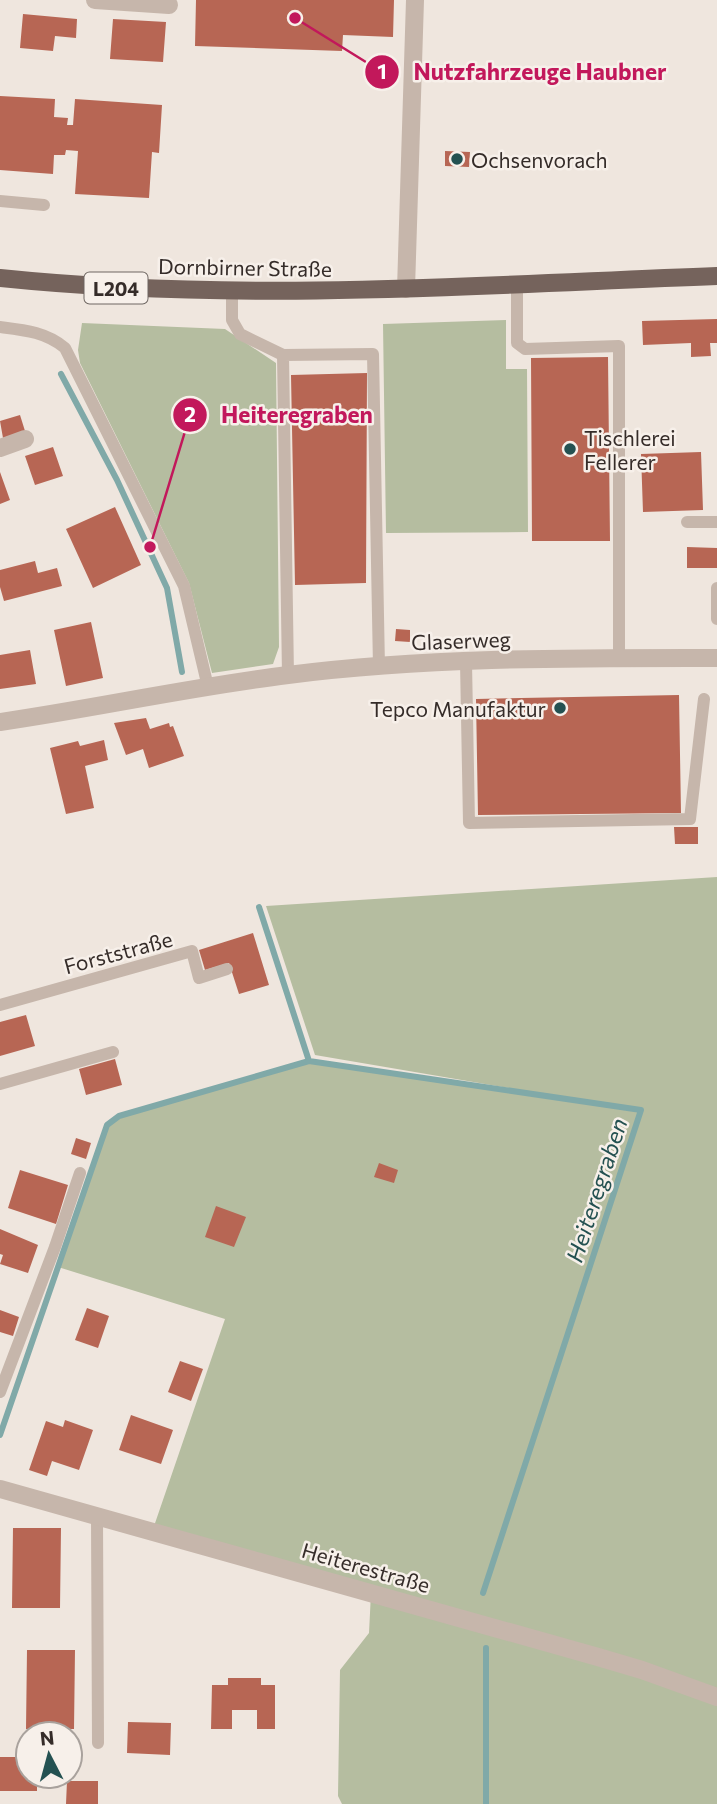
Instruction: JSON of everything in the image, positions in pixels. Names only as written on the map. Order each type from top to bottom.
[{"type":"main road","name":"Dornbirner Straße","points":[[0,278],[80,286],[232,292],[406,289],[717,276]]},
{"type":"street","points":[[95,0],[169,5]]},
{"type":"street","points":[[406,289],[415,0]]},
{"type":"street","points":[[0,447],[25,439]]},
{"type":"street","name":"Glaserweg","points":[[0,722],[288,675],[466,662],[717,658]]},
{"type":"street","name":"Heiterestraße","points":[[0,1489],[631,1667],[717,1698]]},
{"type":"lane","points":[[0,201],[44,205]]},
{"type":"lane","points":[[517,284],[517,343],[525,349],[620,346],[619,658]]},
{"type":"lane","points":[[232,292],[232,320],[240,334],[283,355],[373,354],[379,667]]},
{"type":"lane","points":[[0,327],[32,331],[53,338],[65,348],[184,586],[208,687]]},
{"type":"lane","points":[[283,355],[288,675]]},
{"type":"lane","points":[[687,522],[717,522]]},
{"type":"lane","points":[[717,588],[717,619]]},
{"type":"lane","points":[[466,662],[468,823],[690,818],[704,699]]},
{"type":"lane","name":"Forststraße","points":[[0,1005],[192,951],[199,978],[227,969]]},
{"type":"lane","points":[[0,1084],[113,1052]]},
{"type":"lane","points":[[0,1392],[80,1173]]},
{"type":"lane","points":[[97,1517],[98,1743]]},
{"type":"green space","points":[[506,320],[506,369],[527,369],[528,532],[386,533],[383,324]]},
{"type":"green space","points":[[82,323],[225,329],[276,363],[279,647],[273,664],[212,673],[189,583],[80,363],[78,350]]},
{"type":"green space","points":[[717,877],[717,1804],[342,1804],[338,1796],[340,1670],[369,1633],[371,1593],[152,1532],[225,1319],[58,1267],[107,1125],[119,1116],[309,1061],[584,1101],[315,1055],[266,906]]},
{"type":"building","points":[[196,0],[394,0],[393,37],[343,35],[342,51],[195,46]]},
{"type":"building","points":[[23,14],[77,19],[76,38],[55,36],[53,51],[20,48]]},
{"type":"building","points":[[113,19],[166,22],[163,62],[110,59]]},
{"type":"building","points":[[0,96],[55,99],[54,117],[68,118],[67,125],[73,125],[75,99],[162,105],[159,153],[152,152],[149,198],[75,194],[78,151],[66,150],[65,155],[54,155],[53,174],[0,170]]},
{"type":"building","name":"Ochsenvorach","points":[[445,151],[470,152],[469,167],[445,166]]},
{"type":"building","points":[[717,319],[717,343],[710,343],[711,356],[691,357],[691,343],[643,345],[642,321]]},
{"type":"building","name":"Tischlerei Fellerer","points":[[608,357],[610,541],[532,541],[531,358]]},
{"type":"building","points":[[367,373],[366,583],[295,585],[291,375]]},
{"type":"building","points":[[20,415],[25,431],[3,438],[0,421]]},
{"type":"building","points":[[53,447],[63,476],[35,485],[25,456]]},
{"type":"building","points":[[701,452],[703,510],[643,512],[641,454]]},
{"type":"building","points":[[0,472],[10,500],[0,504]]},
{"type":"building","points":[[115,507],[141,565],[93,588],[66,529]]},
{"type":"building","points":[[687,547],[717,548],[717,568],[687,568]]},
{"type":"building","points":[[35,561],[38,573],[57,568],[62,586],[4,601],[0,587],[0,570]]},
{"type":"building","points":[[91,622],[103,678],[66,686],[54,630]]},
{"type":"building","points":[[396,629],[410,630],[410,642],[395,641]]},
{"type":"building","points":[[30,650],[36,684],[0,689],[0,655]]},
{"type":"building","points":[[679,695],[681,813],[478,815],[476,699]]},
{"type":"building","points":[[146,718],[150,729],[169,723],[170,727],[173,726],[184,756],[149,768],[143,749],[126,755],[114,723]]},
{"type":"building","points":[[104,740],[108,760],[85,766],[94,808],[66,814],[50,748],[78,741],[80,746]]},
{"type":"building","points":[[674,827],[698,827],[698,844],[675,844]]},
{"type":"building","points":[[253,933],[269,985],[239,994],[229,963],[205,970],[199,950]]},
{"type":"building","points":[[26,1015],[35,1046],[0,1056],[0,1022]]},
{"type":"building","points":[[115,1059],[122,1085],[86,1095],[79,1069]]},
{"type":"building","points":[[76,1138],[91,1143],[86,1159],[71,1154]]},
{"type":"building","points":[[379,1163],[398,1170],[394,1183],[374,1177]]},
{"type":"building","points":[[20,1170],[68,1185],[56,1224],[8,1208]]},
{"type":"building","points":[[216,1206],[246,1217],[234,1247],[205,1237]]},
{"type":"building","points":[[0,1229],[38,1245],[28,1273],[0,1264],[3,1255],[0,1254]]},
{"type":"building","points":[[87,1308],[109,1316],[98,1348],[75,1340]]},
{"type":"building","points":[[0,1310],[19,1317],[13,1336],[0,1332]]},
{"type":"building","points":[[180,1361],[203,1369],[191,1401],[168,1392]]},
{"type":"building","points":[[131,1415],[173,1430],[161,1464],[119,1450]]},
{"type":"building","points":[[65,1420],[93,1430],[79,1470],[52,1461],[47,1476],[29,1470],[46,1421],[63,1427]]},
{"type":"building","points":[[13,1528],[61,1528],[60,1608],[12,1608]]},
{"type":"building","points":[[27,1650],[75,1650],[74,1720],[26,1720]]},
{"type":"building","points":[[228,1678],[261,1678],[261,1685],[275,1685],[275,1729],[257,1729],[257,1710],[232,1710],[232,1729],[211,1729],[212,1685],[228,1685]]},
{"type":"building","points":[[128,1722],[171,1723],[170,1755],[127,1753]]},
{"type":"building","points":[[0,1757],[14,1757],[14,1790],[37,1790],[37,1791],[0,1791]]},
{"type":"building","points":[[84,1781],[98,1781],[98,1804],[66,1804],[67,1790],[84,1790]]},
{"type":"waterway","name":"Heiteregraben","points":[[61,374],[117,480],[167,588],[182,672]]},
{"type":"waterway","name":"Heiteregraben","points":[[259,907],[309,1061],[641,1110],[483,1593]]},
{"type":"waterway","points":[[0,1435],[107,1125],[119,1116],[309,1061]]},
{"type":"waterway","name":"Heiteregraben","points":[[486,1648],[486,1804]]},
{"type":"place","name":"Nutzfahrzeuge Haubner","points":[[295,18]]},
{"type":"place","name":"Ochsenvorach","points":[[457,159]]},
{"type":"place","name":"Tischlerei Fellerer","points":[[570,449]]},
{"type":"place","name":"Heiteregraben","points":[[150,547]]},
{"type":"place","name":"Tepco Manufaktur","points":[[560,708]]}]
